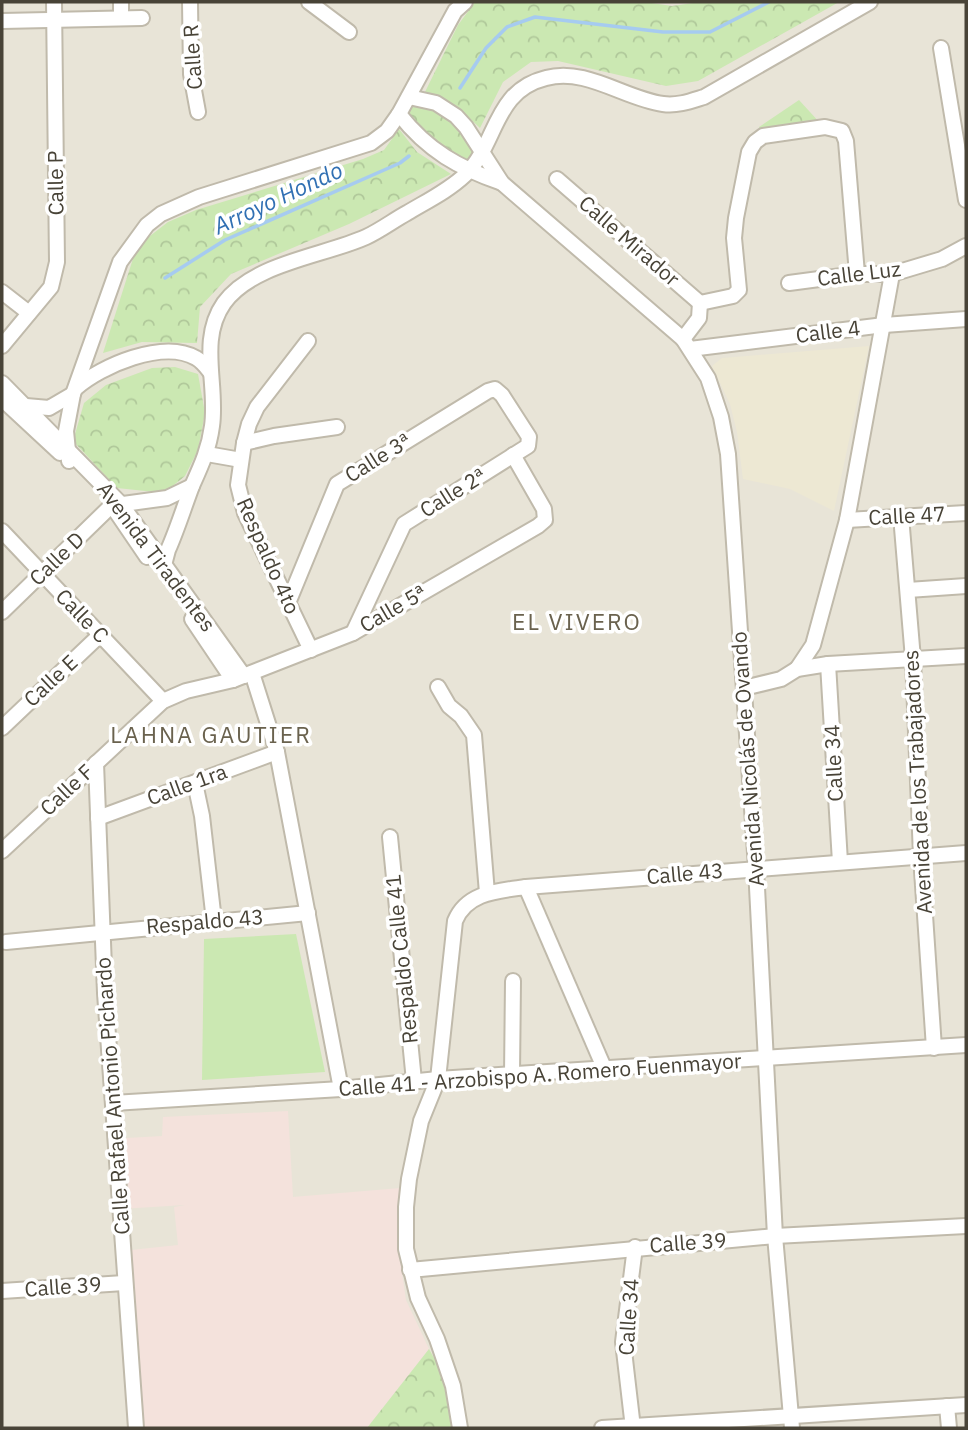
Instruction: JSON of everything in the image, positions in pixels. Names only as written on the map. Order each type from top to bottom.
[{"type":"street","name":"Calle P","points":[[2,346],[51,287],[57,262],[54,2]]},
{"type":"street","points":[[121,2],[121,18]]},
{"type":"street","name":"Calle R","points":[[190,2],[191,74],[198,112]]},
{"type":"street","points":[[309,2],[349,32]]},
{"type":"street","points":[[68,454],[66,431],[75,391],[120,262],[147,225],[161,214],[200,197],[371,143],[387,131],[399,114],[455,11],[465,2]]},
{"type":"street","points":[[164,565],[167,550],[207,454],[214,408],[211,337],[214,323],[225,302],[243,285],[263,274],[366,237],[455,184],[469,171],[482,151],[512,95],[543,78],[574,76],[662,104],[681,104],[705,97],[870,2]]},
{"type":"street","points":[[2,21],[142,18]]},
{"type":"street","points":[[941,48],[966,200]]},
{"type":"street","name":"Avenida Nicolás de Ovando","points":[[409,97],[424,99],[447,108],[466,127],[502,183],[687,344],[708,378],[721,417],[728,454],[756,868],[775,1236],[792,1422]]},
{"type":"street","name":"Avenida Nicolás de Ovando","points":[[399,114],[433,150],[469,171],[502,183]]},
{"type":"street","points":[[687,344],[699,318],[700,303],[733,296],[739,290],[734,238],[736,218],[749,152],[763,136],[825,127],[842,131],[846,141],[857,274]]},
{"type":"street","name":"Calle Mirador","points":[[557,179],[700,303]]},
{"type":"street","name":"Calle Luz","points":[[789,283],[857,274],[892,274],[942,259],[966,246]]},
{"type":"street","points":[[942,259],[966,258]]},
{"type":"street","points":[[744,688],[781,679],[797,669],[814,645],[847,520],[892,274]]},
{"type":"street","points":[[2,292],[29,313]]},
{"type":"street","name":"Calle 4","points":[[687,344],[966,319]]},
{"type":"street","name":"Respaldo 4to","points":[[308,341],[257,407],[243,443],[238,485],[245,513],[311,650]]},
{"type":"street","points":[[26,406],[54,407],[98,373],[127,360],[155,353],[178,352],[194,357],[211,373]]},
{"type":"street","name":"Avenida Tiradentes","points":[[2,383],[117,505],[164,565],[243,676]]},
{"type":"street","name":"Calle 2ª","points":[[353,633],[404,524],[513,456],[530,442],[502,394],[495,389]]},
{"type":"street","name":"Calle 3ª","points":[[288,603],[337,484],[495,389]]},
{"type":"street","name":"Avenida Tiradentes","points":[[2,399],[68,454]]},
{"type":"street","points":[[243,443],[283,434],[337,427]]},
{"type":"street","points":[[207,454],[241,460]]},
{"type":"street","name":"Calle 5ª","points":[[163,701],[186,691],[243,676],[353,633],[538,526],[545,520],[544,509],[513,456]]},
{"type":"street","points":[[117,505],[167,498],[192,486]]},
{"type":"street","name":"Avenida Tiradentes","points":[[117,505],[243,676]]},
{"type":"street","name":"Calle D","points":[[2,612],[117,505]]},
{"type":"street","name":"Calle 47","points":[[847,520],[966,513]]},
{"type":"street","name":"Avenida de los Trabajadores","points":[[901,516],[913,659],[921,856],[933,1048]]},
{"type":"street","name":"Calle C","points":[[2,531],[163,701]]},
{"type":"street","points":[[908,590],[966,586]]},
{"type":"street","name":"Calle E","points":[[2,728],[100,635]]},
{"type":"street","points":[[797,669],[828,664],[966,656]]},
{"type":"street","name":"Calle 34","points":[[828,664],[840,862]]},
{"type":"street","points":[[243,676],[276,752],[341,1089]]},
{"type":"street","points":[[438,687],[449,706],[461,716],[474,735],[487,893],[460,909],[455,921],[438,1079],[421,1121],[409,1179],[406,1249],[418,1298],[437,1339],[453,1386],[460,1428]]},
{"type":"street","name":"Calle F","points":[[2,851],[163,701]]},
{"type":"street","name":"Calle 1ra","points":[[98,818],[276,752]]},
{"type":"street","name":"Calle Rafael Antonio Pichardo","points":[[96,762],[113,1103],[136,1428]]},
{"type":"street","points":[[195,783],[202,816],[214,921]]},
{"type":"street","name":"Respaldo Calle 41","points":[[390,837],[414,1081]]},
{"type":"street","name":"Calle 43","points":[[487,893],[526,887],[966,853]]},
{"type":"street","points":[[526,887],[605,1070]]},
{"type":"street","name":"Respaldo 43","points":[[6,942],[307,912]]},
{"type":"street","points":[[512,1075],[513,981]]},
{"type":"street","name":"Calle 41 - Arzobispo A. Romero Fuenmayor","points":[[113,1103],[966,1045]]},
{"type":"street","name":"Calle 39","points":[[410,1270],[635,1247],[775,1236],[966,1226]]},
{"type":"street","name":"Calle 34","points":[[633,1427],[623,1342],[635,1247]]},
{"type":"street","name":"Calle 39","points":[[2,1291],[124,1283]]},
{"type":"street","points":[[602,1428],[792,1422],[966,1405]]},
{"type":"street","points":[[947,1406],[949,1428]]},
{"type":"shaded area","points":[[2,2],[966,2],[966,1428],[2,1428]]},
{"type":"shaded area","points":[[869,346],[834,511],[790,489],[743,479],[737,432],[730,404],[712,366],[722,358]]},
{"type":"shaded area","points":[[288,1111],[293,1197],[400,1188],[401,1266],[406,1300],[429,1349],[367,1428],[143,1428],[131,1250],[178,1245],[174,1207],[185,1205],[120,1209],[126,1138],[162,1136],[163,1117]]},
{"type":"green space","points":[[475,2],[645,2],[672,6],[700,2],[839,2],[698,81],[666,86],[558,61],[531,62],[503,82],[480,128],[455,105],[424,94],[458,25]]},
{"type":"green space","points":[[799,100],[821,124],[761,131],[759,127]]},
{"type":"green space","points":[[413,103],[446,114],[475,151],[465,165],[432,146],[407,117]]},
{"type":"green space","points":[[399,129],[417,152],[451,174],[349,224],[231,274],[200,307],[197,343],[142,342],[103,353],[137,246],[168,222],[196,210],[363,159],[384,150]]},
{"type":"green space","points":[[175,367],[198,374],[205,413],[198,450],[185,476],[164,493],[117,488],[73,441],[84,403],[106,385],[152,368]]},
{"type":"green space","points":[[296,934],[325,1072],[202,1080],[204,939]]},
{"type":"green space","points":[[429,1349],[442,1372],[453,1428],[367,1428]]},
{"type":"waterway","name":"Arroyo Hondo","points":[[460,88],[486,48],[507,27],[535,17],[663,32],[710,32],[769,2]]},
{"type":"waterway","name":"Arroyo Hondo","points":[[165,278],[225,240],[400,163],[409,156]]},
{"type":"district","name":"EL VIVERO","points":[[577,622]]},
{"type":"district","name":"LAHNA GAUTIER","points":[[211,735]]}]
